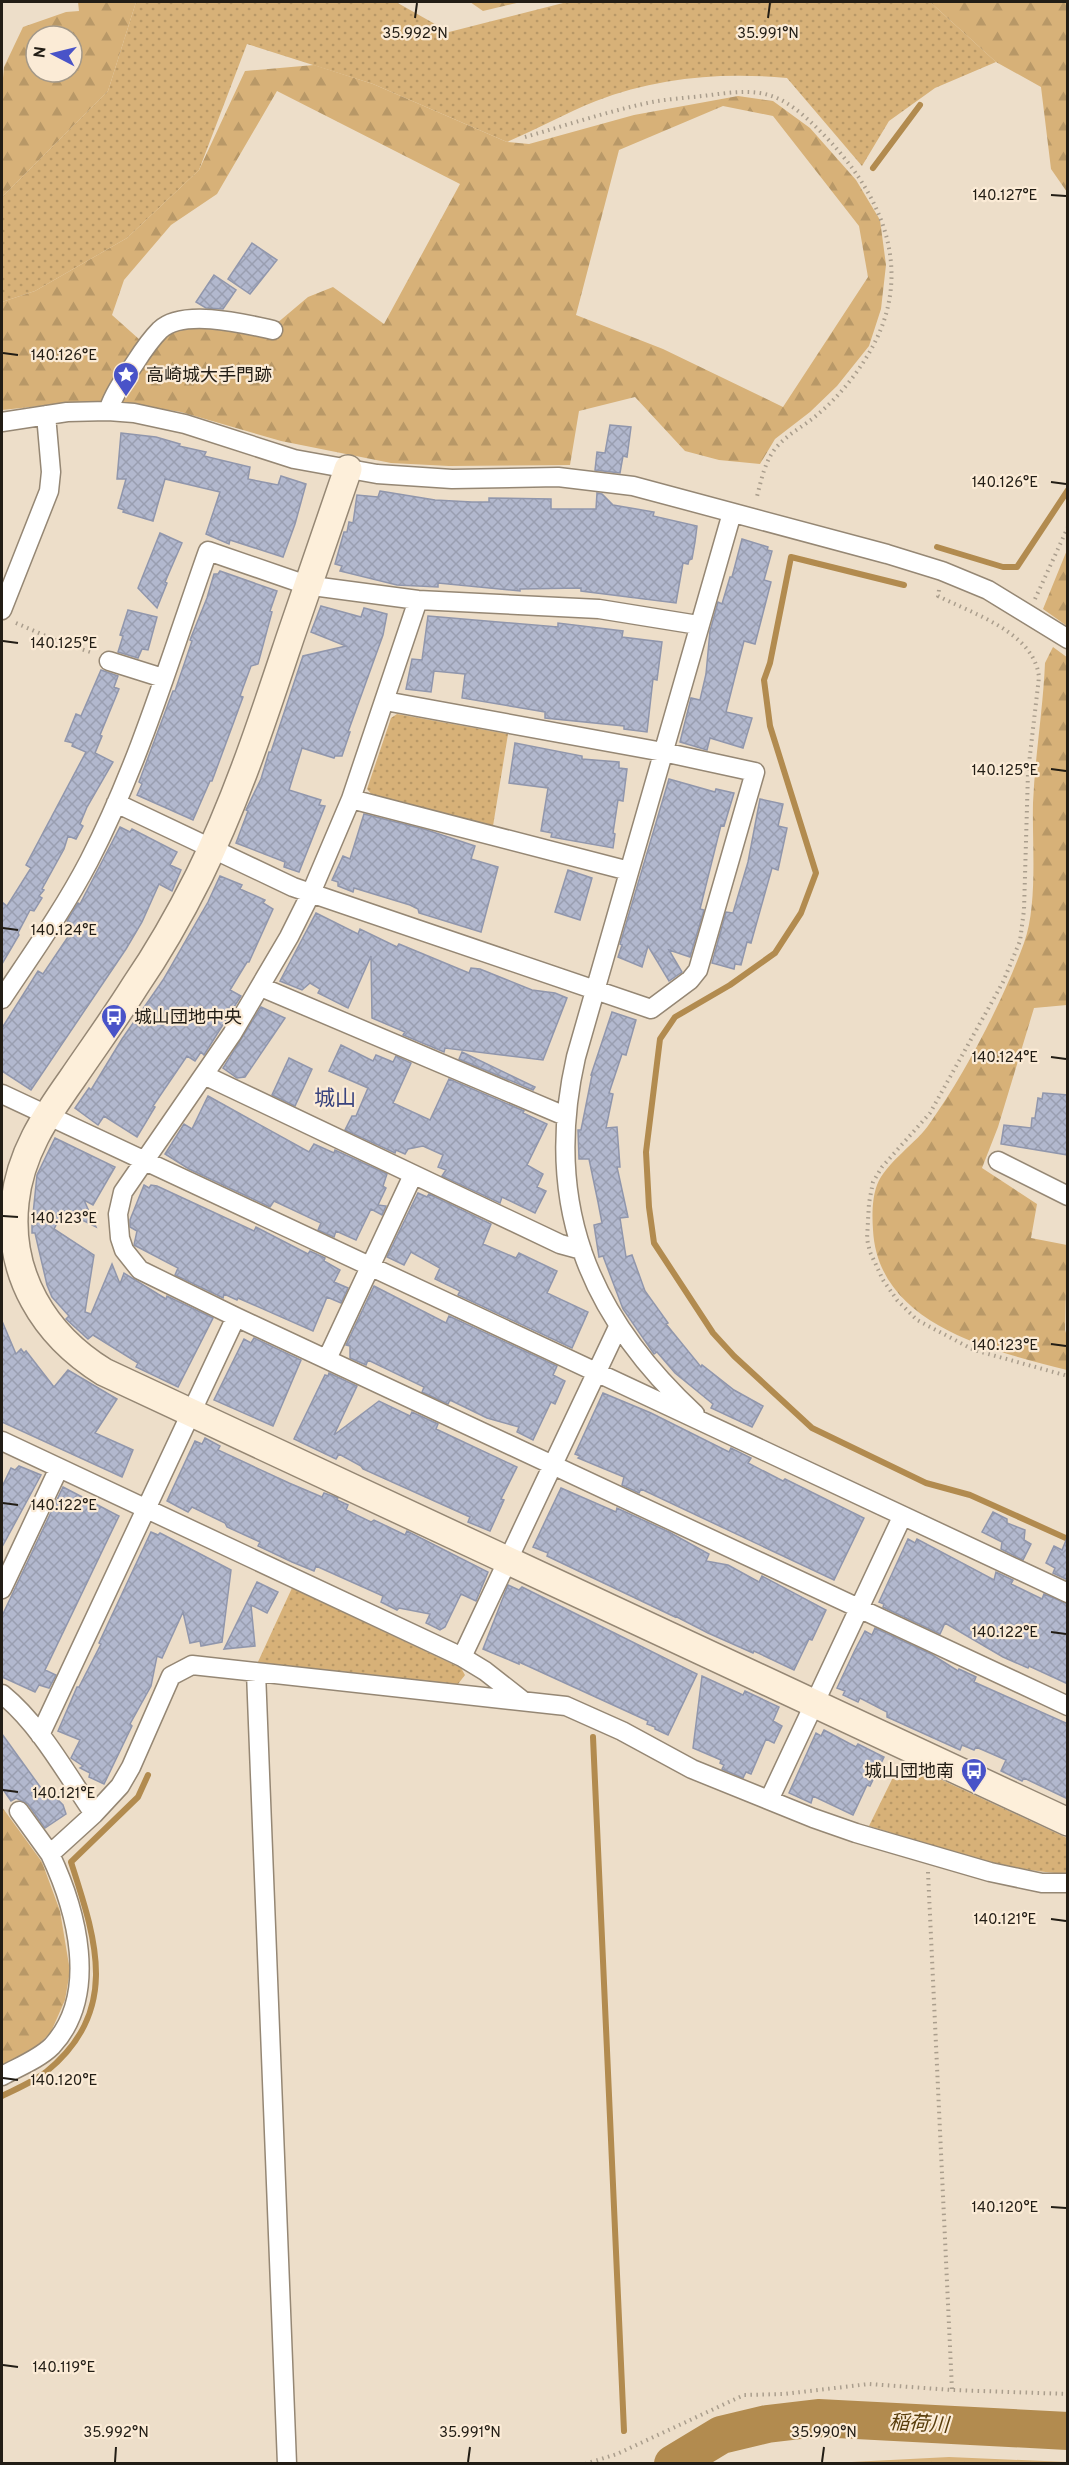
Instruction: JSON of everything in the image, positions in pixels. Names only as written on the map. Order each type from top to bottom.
[{"type":"street","points":[[108,411],[112,398],[138,358],[162,328],[176,322],[197,319],[223,320],[273,330]]},
{"type":"street","points":[[2,422],[46,415],[108,411],[160,417],[294,459],[348,470],[408,477],[558,477],[643,489],[942,571],[988,590],[1068,639]]},
{"type":"street","points":[[7,615],[49,491],[51,472],[46,415]]},
{"type":"street","points":[[348,470],[249,761],[212,848],[184,905],[141,977],[47,1115],[26,1155],[15,1202],[14,1222],[18,1252],[31,1294],[48,1323],[72,1350],[104,1372],[1068,1822]]},
{"type":"street","points":[[707,1425],[668,1387],[618,1327],[599,1294],[582,1250],[565,1178],[565,1116],[576,1057],[594,991],[732,513]]},
{"type":"street","points":[[2,999],[62,908],[89,862],[140,745],[208,551],[308,584],[418,600],[599,609],[699,625]]},
{"type":"street","points":[[418,600],[351,799],[311,894],[261,987],[204,1075],[128,1184],[120,1201],[118,1226],[124,1250],[140,1270],[236,1317],[1068,1706]]},
{"type":"street","points":[[109,661],[163,678]]},
{"type":"street","points":[[116,803],[311,894],[651,1009],[690,980],[698,970],[755,772],[663,752],[385,701]]},
{"type":"street","points":[[351,799],[629,871]]},
{"type":"street","points":[[261,987],[565,1116]]},
{"type":"street","points":[[204,1075],[560,1244],[582,1250]]},
{"type":"street","points":[[2,1094],[1068,1593]]},
{"type":"street","points":[[998,1161],[1068,1196]]},
{"type":"street","points":[[327,1359],[413,1175]]},
{"type":"street","points":[[40,1735],[236,1317]]},
{"type":"street","points":[[462,1657],[618,1327]]},
{"type":"street","points":[[2,1441],[462,1657],[486,1671],[522,1700]]},
{"type":"street","points":[[2,1589],[59,1468]]},
{"type":"street","points":[[769,1800],[902,1517]]},
{"type":"street","points":[[50,1854],[94,1814],[120,1786],[131,1767],[171,1676],[192,1665],[566,1706],[622,1731],[692,1769],[856,1833],[1014,1878],[1042,1883],[1068,1884]]},
{"type":"street","points":[[256,1672],[287,2463]]},
{"type":"street","points":[[2,1694],[13,1703],[40,1735],[94,1814]]},
{"type":"street","points":[[2,2076],[51,2047],[62,2033],[78,1993],[79,1968],[72,1910],[50,1854],[19,1811]]},
{"type":"path","points":[[525,137],[652,102],[736,92],[760,93],[775,97],[790,105],[808,119],[842,154],[872,197],[882,219],[891,262],[890,297],[883,323],[864,360],[827,406],[786,437],[774,450],[762,475],[751,518]]},
{"type":"path","points":[[1028,613],[1068,527]]},
{"type":"path","points":[[942,571],[938,596],[1010,632],[1023,644],[1038,665],[1039,686],[1028,772],[1024,910],[1020,941],[1003,982],[970,1044],[930,1113],[882,1167],[873,1182],[867,1239],[870,1252],[883,1280],[897,1300],[917,1320],[974,1350],[1068,1376]]},
{"type":"path","points":[[7,615],[109,661]]},
{"type":"path","points":[[927,1854],[952,2390]]},
{"type":"path","points":[[585,2463],[617,2454],[744,2395],[784,2394],[869,2384],[952,2390],[1068,2394]]},
{"type":"green space","points":[[78,2],[136,2],[108,91],[2,197],[4,67],[24,27],[24,84],[84,84],[84,24],[32,24],[66,12],[79,11]]},
{"type":"green space","points":[[136,2],[396,2],[449,32],[567,2],[930,2],[996,62],[935,88],[889,121],[862,166],[787,78],[715,76],[643,86],[596,101],[507,142],[373,84],[247,44],[199,170],[127,238],[35,291],[2,302],[2,197],[108,91]]},
{"type":"green space","points":[[470,2],[521,2],[483,11]]},
{"type":"green space","points":[[930,2],[1067,2],[1067,192],[1051,169],[1041,87],[996,62]]},
{"type":"green space","points":[[314,65],[373,84],[507,142],[529,144],[634,115],[738,96],[773,101],[810,128],[856,180],[880,220],[886,265],[881,309],[869,346],[837,386],[810,412],[775,439],[760,464],[719,460],[685,451],[635,397],[579,411],[570,465],[449,466],[391,463],[281,441],[181,412],[118,402],[69,403],[2,410],[2,302],[35,291],[127,238],[199,170],[245,71]],"holes":[[[277,91],[460,184],[384,324],[333,287],[308,297],[276,324],[205,313],[140,340],[112,315],[124,280],[171,225],[217,194]],[[723,106],[773,116],[859,226],[868,277],[783,407],[663,349],[576,315],[619,150]]]},
{"type":"green space","points":[[1067,550],[1067,626],[1043,609]]},
{"type":"green space","points":[[1053,647],[1068,658],[1067,1005],[1034,1008],[998,1127],[982,1168],[1037,1204],[1031,1238],[1067,1245],[1065,1330],[1067,1370],[974,1342],[944,1328],[917,1311],[895,1289],[880,1263],[872,1219],[874,1196],[881,1177],[924,1130],[957,1082],[995,1012],[1024,943],[1033,893],[1033,803],[1045,663]]},
{"type":"green space","points":[[397,714],[508,734],[493,826],[373,796],[367,789],[391,718]]},
{"type":"green space","points":[[292,1588],[461,1668],[465,1675],[458,1684],[451,1686],[257,1664]]},
{"type":"green space","points":[[901,1761],[1067,1838],[1067,1874],[1017,1868],[992,1862],[869,1826]]},
{"type":"green space","points":[[2,1807],[42,1862],[60,1911],[70,1971],[65,2000],[51,2032],[38,2045],[2,2067]]},
{"type":"green space","points":[[949,2457],[1067,2462],[1067,2463],[832,2463]]},
{"type":"building","points":[[252,243],[277,260],[250,294],[228,279]]},
{"type":"building","points":[[214,275],[236,290],[223,309],[206,308],[196,302]]},
{"type":"building","points":[[610,425],[631,427],[627,457],[623,456],[620,473],[595,470],[597,452],[605,453]]},
{"type":"building","points":[[121,433],[156,437],[180,444],[179,446],[206,452],[204,456],[250,467],[248,479],[278,485],[281,476],[306,484],[283,557],[230,540],[229,544],[206,534],[220,492],[165,479],[153,521],[123,512],[124,510],[118,508],[126,479],[117,479]]},
{"type":"building","points":[[380,491],[435,500],[472,502],[489,502],[489,498],[551,499],[551,509],[596,509],[597,493],[602,494],[613,505],[654,512],[653,516],[697,526],[692,559],[688,564],[683,563],[676,603],[581,591],[581,588],[520,589],[520,591],[438,583],[438,587],[397,585],[340,571],[342,566],[335,564],[344,532],[347,532],[349,522],[353,523],[357,495],[378,497]]},
{"type":"building","points":[[160,533],[182,543],[165,582],[167,583],[157,608],[138,588]]},
{"type":"building","points":[[742,539],[768,547],[767,550],[772,551],[764,580],[771,582],[755,644],[744,641],[726,712],[752,718],[743,748],[710,738],[707,750],[680,742],[691,698],[700,700],[706,674],[710,631],[718,602],[722,604],[730,577],[732,577]]},
{"type":"building","points":[[220,571],[277,591],[258,664],[251,666],[240,696],[243,697],[212,781],[193,820],[137,795],[142,784],[139,782],[173,691],[175,691],[192,641],[190,640],[214,574]]},
{"type":"building","points":[[321,606],[361,617],[364,608],[387,614],[383,635],[348,732],[350,732],[342,756],[334,758],[302,748],[289,790],[321,800],[319,805],[325,806],[299,872],[284,867],[285,862],[236,843],[248,811],[246,810],[261,779],[269,752],[271,752],[303,656],[346,646],[311,632]]},
{"type":"building","points":[[128,610],[157,617],[148,650],[142,649],[138,658],[118,652],[123,636],[120,635]]},
{"type":"building","points":[[428,616],[558,627],[558,623],[623,631],[622,637],[662,642],[657,680],[653,679],[647,732],[624,729],[624,726],[545,718],[545,712],[462,698],[465,674],[434,671],[431,692],[406,689],[412,659],[422,660]]},
{"type":"building","points":[[101,670],[118,676],[114,687],[119,689],[95,753],[113,762],[87,807],[80,824],[83,826],[76,839],[68,836],[64,849],[39,896],[42,898],[34,911],[30,910],[2,964],[2,902],[7,906],[31,868],[26,865],[86,752],[72,746],[73,743],[65,741],[76,714],[81,716]]},
{"type":"building","points":[[515,743],[582,756],[582,759],[619,762],[619,768],[627,769],[623,801],[618,800],[613,848],[551,837],[552,833],[541,831],[548,788],[509,783]]},
{"type":"building","points":[[669,779],[715,792],[716,789],[734,793],[724,826],[721,825],[700,909],[704,910],[690,957],[669,950],[682,972],[669,981],[648,946],[642,967],[618,957]]},
{"type":"building","points":[[760,799],[783,804],[778,826],[787,828],[778,870],[772,868],[751,943],[747,942],[741,965],[735,964],[734,969],[712,963],[726,912],[733,913],[748,862]]},
{"type":"building","points":[[364,814],[427,830],[475,846],[471,859],[498,867],[481,932],[419,913],[418,909],[410,905],[354,888],[353,892],[338,886],[338,882],[332,880],[343,856],[350,859]]},
{"type":"building","points":[[120,827],[130,832],[132,829],[177,852],[170,865],[181,870],[172,891],[159,884],[142,922],[126,949],[31,1090],[2,1071],[2,1028],[38,971],[43,974],[74,928],[67,921],[78,903],[80,904]]},
{"type":"building","points":[[568,870],[592,878],[580,920],[555,912]]},
{"type":"building","points":[[220,876],[242,885],[240,889],[265,900],[263,903],[273,909],[249,962],[230,990],[241,996],[204,1055],[201,1052],[195,1061],[187,1056],[153,1106],[155,1107],[137,1137],[104,1116],[98,1125],[75,1108],[89,1088],[91,1090],[122,1039],[163,980],[208,902]]},
{"type":"building","points":[[316,913],[358,934],[360,929],[397,947],[399,944],[469,973],[471,968],[480,969],[532,990],[555,993],[567,998],[543,1060],[445,1048],[444,1052],[403,1035],[405,1032],[372,1018],[371,956],[348,1008],[318,993],[320,989],[310,983],[302,990],[280,981]]},
{"type":"building","points":[[261,1007],[285,1018],[245,1077],[237,1078],[223,1068]]},
{"type":"building","points":[[612,1012],[636,1020],[626,1055],[622,1054],[609,1093],[613,1094],[606,1128],[617,1127],[620,1167],[617,1167],[628,1217],[620,1218],[626,1257],[632,1255],[645,1291],[668,1323],[666,1324],[701,1367],[702,1365],[734,1390],[763,1406],[752,1427],[711,1408],[713,1404],[675,1373],[657,1352],[654,1354],[623,1309],[603,1256],[599,1257],[594,1225],[602,1223],[589,1159],[579,1159],[578,1130],[581,1130],[591,1075]]},
{"type":"building","points":[[341,1045],[373,1061],[376,1055],[393,1062],[396,1056],[411,1063],[393,1103],[430,1120],[449,1079],[524,1111],[523,1113],[547,1124],[527,1165],[543,1174],[537,1187],[546,1191],[535,1213],[502,1197],[500,1203],[442,1176],[446,1170],[438,1167],[443,1155],[423,1146],[408,1149],[405,1154],[396,1150],[395,1153],[345,1130],[352,1116],[356,1116],[368,1088],[329,1071]]},
{"type":"building","points":[[462,1052],[535,1087],[533,1090],[459,1059]]},
{"type":"building","points":[[289,1058],[312,1069],[295,1106],[272,1095]]},
{"type":"building","points":[[1043,1093],[1068,1095],[1068,1155],[1001,1144],[1004,1125],[1031,1128],[1038,1098],[1042,1099]]},
{"type":"building","points":[[208,1096],[309,1152],[314,1144],[334,1153],[335,1150],[387,1174],[383,1186],[386,1188],[378,1205],[386,1206],[382,1215],[371,1209],[356,1240],[336,1231],[334,1237],[318,1230],[321,1223],[274,1201],[270,1207],[189,1169],[165,1154],[184,1124],[192,1129]]},
{"type":"building","points":[[55,1138],[115,1167],[93,1205],[84,1200],[96,1227],[64,1211],[54,1229],[94,1255],[85,1312],[91,1314],[112,1264],[120,1284],[124,1273],[166,1299],[167,1296],[213,1318],[178,1387],[136,1367],[138,1363],[93,1335],[88,1339],[66,1319],[69,1316],[52,1297],[35,1233],[32,1233],[32,1224],[37,1175]]},
{"type":"building","points":[[144,1185],[149,1188],[151,1185],[157,1186],[254,1231],[256,1227],[308,1254],[310,1251],[325,1258],[324,1261],[340,1270],[334,1282],[348,1288],[341,1303],[327,1297],[313,1331],[238,1298],[237,1300],[224,1294],[223,1298],[175,1275],[178,1268],[134,1245],[137,1231],[130,1227],[130,1220]]},
{"type":"building","points":[[418,1193],[427,1197],[429,1194],[491,1224],[483,1244],[516,1258],[519,1253],[557,1271],[547,1293],[588,1312],[572,1348],[458,1295],[460,1291],[435,1279],[440,1268],[411,1252],[404,1265],[387,1257]]},
{"type":"building","points":[[374,1286],[446,1323],[449,1316],[557,1366],[553,1375],[565,1381],[555,1404],[551,1402],[533,1440],[517,1432],[519,1427],[487,1418],[450,1400],[448,1404],[422,1392],[424,1387],[368,1360],[366,1365],[350,1358],[350,1346],[346,1345]]},
{"type":"building","points":[[2,1321],[16,1354],[21,1349],[24,1353],[26,1351],[54,1387],[68,1370],[117,1399],[95,1433],[133,1450],[122,1477],[2,1422]]},
{"type":"building","points":[[254,1338],[301,1360],[273,1426],[214,1400],[244,1339],[251,1343]]},
{"type":"building","points":[[329,1373],[357,1386],[334,1435],[379,1401],[410,1416],[412,1412],[438,1424],[436,1429],[517,1467],[501,1499],[504,1500],[490,1531],[468,1522],[470,1517],[363,1469],[339,1454],[336,1459],[294,1439],[325,1375],[328,1376]]},
{"type":"building","points":[[603,1393],[651,1413],[729,1452],[731,1448],[751,1458],[748,1463],[864,1518],[834,1580],[641,1489],[639,1493],[622,1485],[624,1477],[578,1458],[580,1456],[575,1454]]},
{"type":"building","points":[[205,1438],[220,1446],[218,1450],[322,1497],[324,1493],[338,1498],[337,1500],[348,1505],[346,1510],[405,1535],[407,1531],[488,1572],[476,1601],[461,1594],[445,1627],[440,1630],[426,1623],[430,1614],[399,1608],[397,1610],[381,1602],[383,1596],[316,1566],[314,1571],[292,1562],[258,1546],[260,1542],[227,1527],[225,1523],[192,1507],[188,1512],[167,1501],[195,1441],[202,1444]]},
{"type":"building","points":[[19,1466],[41,1475],[2,1547],[2,1487],[11,1468],[15,1470]]},
{"type":"building","points":[[63,1487],[119,1516],[45,1670],[56,1675],[49,1688],[39,1685],[35,1692],[2,1677],[2,1616]]},
{"type":"building","points":[[561,1488],[616,1512],[617,1508],[669,1532],[709,1554],[706,1561],[728,1565],[759,1582],[762,1576],[826,1610],[794,1670],[708,1633],[547,1556],[548,1553],[533,1547]]},
{"type":"building","points":[[993,1512],[1007,1519],[1007,1523],[1025,1530],[1024,1540],[1031,1544],[1023,1560],[1001,1549],[1002,1542],[982,1532]]},
{"type":"building","points":[[151,1532],[158,1535],[160,1533],[231,1570],[222,1642],[201,1646],[200,1641],[190,1643],[183,1612],[162,1658],[157,1656],[151,1686],[130,1724],[132,1726],[104,1784],[89,1777],[90,1773],[80,1768],[83,1766],[71,1758],[80,1740],[58,1731],[77,1687],[101,1644],[99,1643]]},
{"type":"building","points":[[1067,1538],[1068,1580],[1053,1573],[1055,1568],[1046,1563],[1054,1546],[1062,1550]]},
{"type":"building","points":[[908,1539],[915,1543],[917,1539],[994,1580],[996,1572],[1013,1580],[1011,1584],[1042,1599],[1044,1594],[1068,1604],[1068,1684],[1003,1657],[945,1623],[940,1634],[883,1607],[884,1604],[879,1602]]},
{"type":"building","points":[[257,1582],[278,1592],[267,1613],[251,1605],[255,1646],[224,1649]]},
{"type":"building","points":[[508,1585],[519,1590],[522,1587],[697,1674],[668,1735],[647,1724],[648,1721],[519,1662],[519,1664],[483,1649]]},
{"type":"building","points":[[875,1628],[931,1654],[958,1671],[959,1669],[976,1677],[974,1682],[1068,1724],[1068,1799],[1024,1778],[1022,1781],[1001,1771],[1006,1760],[976,1747],[974,1750],[962,1745],[960,1750],[887,1717],[887,1712],[860,1698],[858,1702],[843,1695],[845,1691],[837,1688],[855,1650],[865,1631],[872,1635]]},
{"type":"building","points":[[702,1676],[743,1695],[745,1691],[779,1707],[773,1721],[782,1726],[774,1743],[766,1739],[751,1774],[746,1772],[743,1778],[722,1769],[724,1765],[720,1763],[721,1760],[693,1748]]},
{"type":"building","points":[[824,1730],[856,1747],[858,1744],[884,1757],[853,1815],[813,1796],[811,1803],[789,1793],[816,1733],[821,1736]]},
{"type":"building","points":[[2,1734],[46,1795],[50,1792],[63,1805],[66,1814],[45,1828],[28,1804],[16,1798],[11,1801],[2,1788]]},
{"type":"waterway","points":[[873,168],[920,105]]},
{"type":"waterway","points":[[937,547],[1003,567],[1017,567],[1068,490]]},
{"type":"waterway","points":[[904,585],[791,557],[770,663],[764,680],[770,726],[816,873],[801,913],[775,953],[730,985],[675,1017],[660,1039],[646,1152],[649,1207],[654,1243],[713,1333],[734,1356],[812,1428],[926,1483],[970,1495],[1068,1539]]},
{"type":"waterway","points":[[593,1737],[624,2431]]},
{"type":"waterway","points":[[2,2096],[46,2072],[70,2049],[85,2024],[93,1999],[96,1973],[94,1947],[71,1862],[138,1797],[148,1775]]},
{"type":"waterway","name":"稲荷川","points":[[673,2464],[721,2435],[767,2424],[818,2418],[1068,2431]]},
{"type":"place","name":"高崎城大手門跡","points":[[126,398]]},
{"type":"place","name":"城山団地中央","points":[[114,1040]]},
{"type":"place","name":"城山団地南","points":[[974,1794]]},
{"type":"district","name":"城山","points":[[335,1098]]}]
